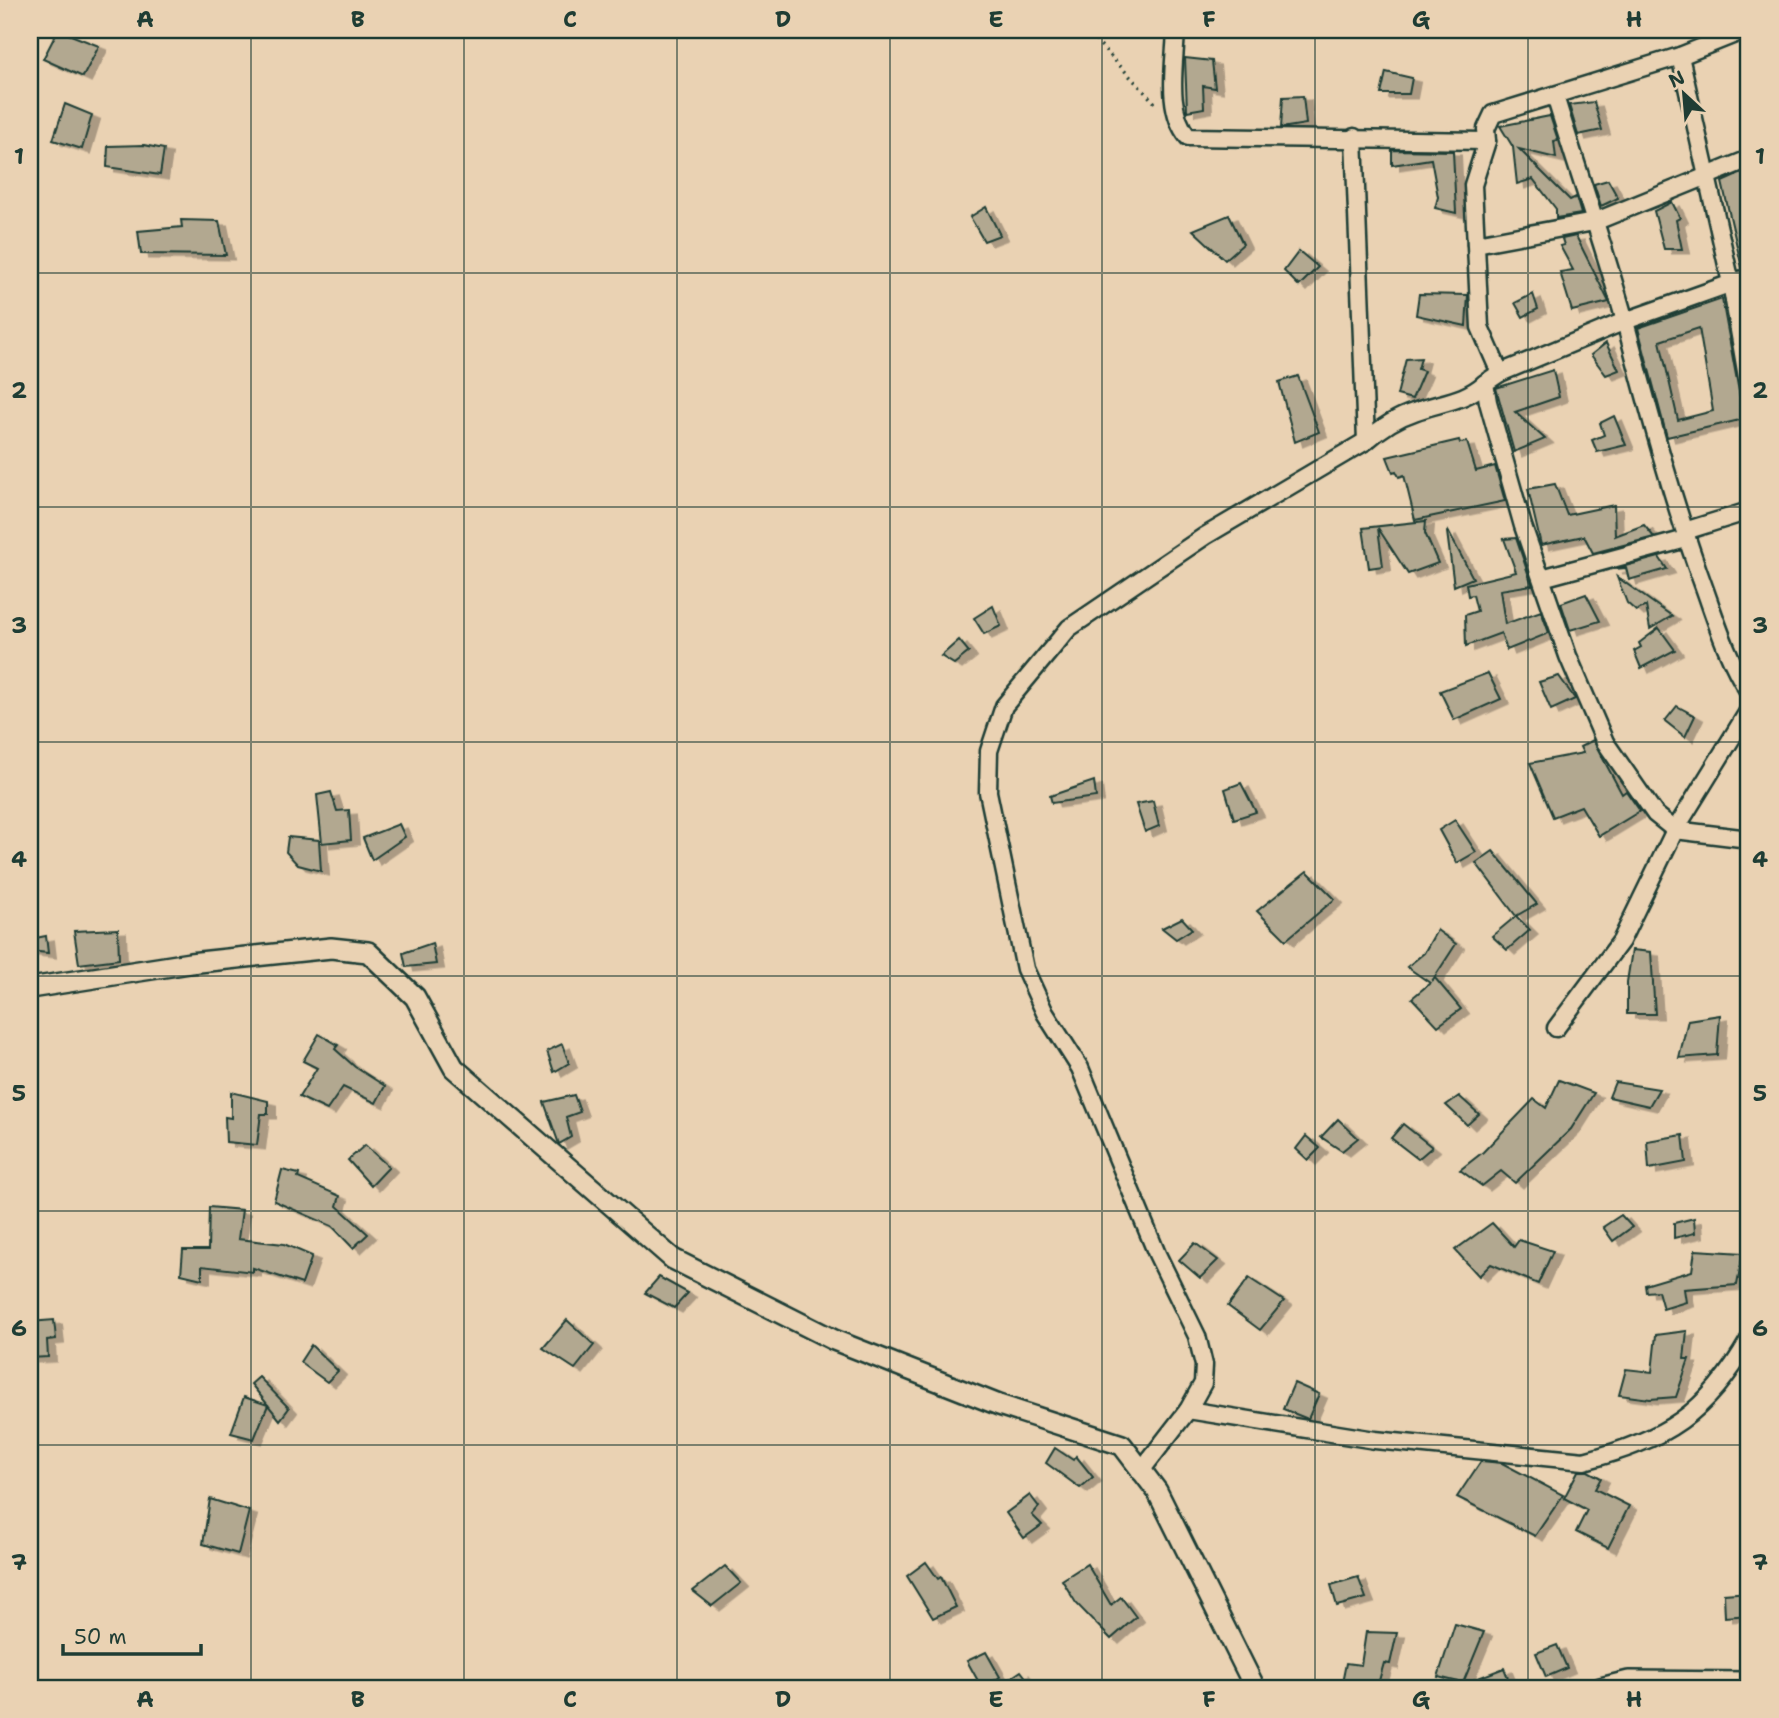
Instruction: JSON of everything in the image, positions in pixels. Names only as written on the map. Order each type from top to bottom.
[{"type":"street","points":[[1176,30],[1174,97],[1178,124],[1188,137],[1354,137],[1487,141]]},
{"type":"street","points":[[1500,373],[1480,327],[1473,185],[1487,141],[1486,129],[1493,114],[1680,56],[1745,30]]},
{"type":"street","points":[[1680,56],[1731,283],[1749,388]]},
{"type":"street","points":[[1555,96],[1625,321],[1661,463],[1721,633],[1749,692]]},
{"type":"street","points":[[1354,137],[1366,441]]},
{"type":"street","points":[[1476,244],[1594,222],[1749,159]]},
{"type":"street","points":[[1140,1472],[1188,1410],[1203,1382],[1204,1365],[1197,1336],[1157,1254],[1080,1068],[1045,1013],[1025,969],[988,792],[989,751],[1004,706],[1069,628],[1205,537],[1366,441],[1387,423],[1415,411],[1471,396],[1500,373],[1625,321],[1749,277]]},
{"type":"street","points":[[1485,383],[1523,526],[1568,656],[1605,742],[1654,814],[1675,830],[1749,839]]},
{"type":"street","points":[[1686,539],[1688,530],[1749,511]]},
{"type":"street","points":[[1542,578],[1686,539]]},
{"type":"street","points":[[1556,1028],[1621,941],[1675,830],[1749,710]]},
{"type":"street","points":[[30,988],[190,963],[280,953],[331,948],[369,952],[415,997],[454,1068],[673,1259],[834,1340],[999,1405],[1122,1445],[1157,1491],[1255,1688]]},
{"type":"street","points":[[1188,1410],[1375,1440],[1584,1461],[1617,1452],[1676,1426],[1702,1404],[1749,1340]]},
{"type":"street","points":[[1601,1688],[1629,1681],[1749,1682]]},
{"type":"path","points":[[1086,30],[1178,124]]},
{"type":"building","points":[[58,30],[99,46],[83,77],[43,59]]},
{"type":"building","points":[[1185,58],[1212,61],[1215,88],[1203,86],[1204,108],[1187,111]]},
{"type":"building","points":[[1386,72],[1412,78],[1409,94],[1381,94]]},
{"type":"building","points":[[1303,96],[1306,124],[1281,128],[1283,97]]},
{"type":"building","points":[[1594,102],[1602,130],[1578,135],[1569,105]]},
{"type":"building","points":[[65,104],[92,115],[82,149],[53,140]]},
{"type":"building","points":[[1550,116],[1558,140],[1554,141],[1556,158],[1519,149],[1570,200],[1576,197],[1581,214],[1556,218],[1556,209],[1533,179],[1517,184],[1513,147],[1500,126]]},
{"type":"building","points":[[144,145],[164,149],[160,175],[107,167],[108,146]]},
{"type":"building","points":[[1392,150],[1453,151],[1456,213],[1435,208],[1438,197],[1431,159],[1392,165]]},
{"type":"building","points":[[1749,170],[1749,267],[1742,268],[1722,182]]},
{"type":"building","points":[[1608,180],[1618,198],[1601,206],[1594,184]]},
{"type":"building","points":[[1672,202],[1680,218],[1676,220],[1682,249],[1664,249],[1654,211]]},
{"type":"building","points":[[986,207],[1000,235],[984,241],[970,217]]},
{"type":"building","points":[[1229,215],[1243,244],[1225,260],[1193,230]]},
{"type":"building","points":[[181,220],[219,221],[226,255],[141,254],[138,231],[182,227]]},
{"type":"building","points":[[1576,236],[1609,302],[1572,311],[1560,272],[1573,270],[1560,246],[1564,245],[1562,239]]},
{"type":"building","points":[[1299,251],[1318,267],[1299,286],[1284,271]]},
{"type":"building","points":[[1419,294],[1468,295],[1466,326],[1416,315]]},
{"type":"building","points":[[1533,294],[1538,309],[1523,317],[1515,303]]},
{"type":"building","points":[[1722,299],[1744,419],[1667,437],[1638,328]],"holes":[[[1699,328],[1713,411],[1678,420],[1660,341]]]},
{"type":"building","points":[[1606,343],[1619,370],[1606,375],[1591,355]]},
{"type":"building","points":[[1421,358],[1418,369],[1424,371],[1412,399],[1397,395],[1406,359]]},
{"type":"building","points":[[1553,370],[1559,397],[1515,412],[1545,439],[1514,452],[1496,388]]},
{"type":"building","points":[[1298,376],[1319,432],[1295,442],[1279,382]]},
{"type":"building","points":[[1614,416],[1626,445],[1597,452],[1592,440],[1604,435],[1600,423]]},
{"type":"building","points":[[1459,440],[1460,443],[1467,442],[1476,471],[1495,466],[1505,501],[1415,520],[1404,475],[1399,477],[1396,471],[1393,472],[1387,457]]},
{"type":"building","points":[[1555,484],[1567,515],[1614,505],[1615,536],[1644,525],[1654,537],[1593,553],[1584,536],[1541,545],[1528,489]]},
{"type":"building","points":[[1426,521],[1425,533],[1438,563],[1408,574],[1378,528],[1383,566],[1369,568],[1363,528]]},
{"type":"building","points":[[1447,532],[1473,578],[1454,586]]},
{"type":"building","points":[[1516,538],[1532,585],[1500,590],[1505,624],[1541,611],[1549,633],[1507,650],[1501,633],[1466,646],[1465,615],[1477,611],[1473,595],[1468,596],[1466,584],[1516,572],[1504,539]]},
{"type":"building","points":[[1659,557],[1667,569],[1629,580],[1626,568],[1614,569]]},
{"type":"building","points":[[1617,577],[1672,616],[1650,629],[1646,606],[1636,611],[1627,603]]},
{"type":"building","points":[[1586,594],[1600,621],[1570,630],[1561,603]]},
{"type":"building","points":[[993,606],[1001,626],[984,634],[974,618]]},
{"type":"building","points":[[1659,628],[1675,650],[1641,668],[1634,651],[1641,647],[1639,643]]},
{"type":"building","points":[[959,640],[969,652],[954,664],[941,656]]},
{"type":"building","points":[[1488,673],[1501,699],[1454,720],[1440,691]]},
{"type":"building","points":[[1559,676],[1575,699],[1551,710],[1539,682]]},
{"type":"building","points":[[1677,706],[1695,716],[1685,737],[1665,721]]},
{"type":"building","points":[[1593,740],[1622,794],[1626,791],[1640,811],[1599,836],[1581,806],[1553,817],[1530,763],[1583,753],[1580,747]]},
{"type":"building","points":[[1094,781],[1096,797],[1052,803],[1050,796]]},
{"type":"building","points":[[1241,783],[1256,812],[1234,819],[1225,789]]},
{"type":"building","points":[[331,792],[337,811],[349,810],[351,840],[322,843],[317,795]]},
{"type":"building","points":[[1153,801],[1159,826],[1145,832],[1136,804]]},
{"type":"building","points":[[1455,820],[1476,852],[1457,863],[1439,830]]},
{"type":"building","points":[[399,824],[405,837],[372,860],[363,838]]},
{"type":"building","points":[[288,837],[319,840],[321,871],[298,865],[286,852]]},
{"type":"building","points":[[1493,851],[1537,904],[1516,916],[1476,863]]},
{"type":"building","points":[[1307,871],[1335,899],[1286,940],[1257,911]]},
{"type":"building","points":[[1516,916],[1530,930],[1507,950],[1492,936]]},
{"type":"building","points":[[1182,918],[1192,929],[1176,939],[1162,928]]},
{"type":"building","points":[[118,929],[119,959],[79,964],[74,931]]},
{"type":"building","points":[[1437,930],[1456,944],[1432,981],[1435,978],[1461,1009],[1438,1026],[1412,998],[1430,983],[1407,967],[1424,953]]},
{"type":"building","points":[[46,936],[48,953],[30,951],[30,939]]},
{"type":"building","points":[[432,943],[436,964],[406,967],[403,953]]},
{"type":"building","points":[[1632,950],[1651,952],[1655,1014],[1627,1014],[1627,982]]},
{"type":"building","points":[[1720,1015],[1717,1055],[1679,1058],[1688,1020]]},
{"type":"building","points":[[319,1034],[338,1045],[335,1049],[355,1067],[385,1086],[376,1103],[343,1087],[327,1110],[299,1097],[317,1068],[303,1061]]},
{"type":"building","points":[[562,1044],[569,1063],[554,1072],[547,1051]]},
{"type":"building","points":[[1559,1080],[1594,1093],[1571,1129],[1515,1183],[1501,1171],[1482,1186],[1460,1170],[1483,1152],[1534,1099],[1546,1108]]},
{"type":"building","points":[[1615,1082],[1659,1089],[1649,1106],[1609,1097]]},
{"type":"building","points":[[231,1092],[268,1101],[268,1114],[261,1114],[257,1145],[226,1142],[225,1117],[231,1118]]},
{"type":"building","points":[[574,1095],[580,1112],[566,1117],[571,1137],[559,1144],[544,1102]]},
{"type":"building","points":[[1459,1096],[1479,1114],[1467,1125],[1446,1105]]},
{"type":"building","points":[[1338,1119],[1358,1138],[1342,1151],[1321,1137]]},
{"type":"building","points":[[1403,1124],[1432,1147],[1418,1159],[1391,1138]]},
{"type":"building","points":[[1683,1135],[1686,1162],[1649,1169],[1647,1141]]},
{"type":"building","points":[[1306,1136],[1320,1148],[1308,1160],[1296,1149]]},
{"type":"building","points":[[365,1145],[389,1167],[371,1186],[348,1160]]},
{"type":"building","points":[[282,1170],[299,1174],[298,1178],[340,1196],[337,1206],[368,1234],[353,1248],[332,1226],[274,1201]]},
{"type":"building","points":[[209,1207],[242,1210],[238,1239],[284,1244],[312,1256],[302,1284],[253,1268],[253,1272],[202,1266],[202,1279],[181,1274],[183,1250],[208,1250]]},
{"type":"building","points":[[1621,1215],[1632,1227],[1613,1241],[1603,1227]]},
{"type":"building","points":[[1694,1218],[1695,1233],[1674,1238],[1674,1223]]},
{"type":"building","points":[[1492,1223],[1514,1247],[1519,1240],[1553,1251],[1538,1284],[1491,1264],[1479,1276],[1455,1250]]},
{"type":"building","points":[[1195,1243],[1218,1260],[1200,1278],[1179,1260]]},
{"type":"building","points":[[1695,1250],[1743,1253],[1737,1285],[1684,1289],[1686,1302],[1663,1309],[1658,1291],[1646,1292],[1645,1285],[1692,1271]]},
{"type":"building","points":[[659,1277],[688,1293],[674,1308],[645,1293]]},
{"type":"building","points":[[1249,1278],[1284,1301],[1260,1330],[1228,1306]]},
{"type":"building","points":[[54,1320],[56,1339],[47,1340],[48,1357],[30,1358],[30,1322]]},
{"type":"building","points":[[567,1320],[594,1345],[575,1369],[543,1348]]},
{"type":"building","points":[[1687,1331],[1684,1359],[1689,1359],[1676,1397],[1650,1399],[1619,1395],[1626,1369],[1652,1372],[1656,1335]]},
{"type":"building","points":[[311,1345],[338,1371],[327,1382],[300,1362]]},
{"type":"building","points":[[259,1377],[289,1408],[280,1420],[251,1384]]},
{"type":"building","points":[[1294,1383],[1319,1394],[1308,1419],[1283,1409]]},
{"type":"building","points":[[244,1397],[268,1405],[254,1439],[231,1433]]},
{"type":"building","points":[[1055,1448],[1073,1460],[1076,1456],[1093,1477],[1080,1488],[1046,1463]]},
{"type":"building","points":[[1481,1461],[1502,1463],[1563,1495],[1535,1536],[1457,1497]]},
{"type":"building","points":[[1578,1471],[1588,1471],[1601,1478],[1595,1489],[1629,1506],[1608,1548],[1576,1532],[1587,1510],[1564,1498]]},
{"type":"building","points":[[1030,1495],[1039,1507],[1032,1515],[1042,1525],[1024,1538],[1006,1513]]},
{"type":"building","points":[[210,1499],[249,1511],[238,1554],[203,1544]]},
{"type":"building","points":[[926,1562],[938,1579],[941,1577],[956,1607],[933,1618],[907,1576]]},
{"type":"building","points":[[1087,1564],[1111,1605],[1121,1597],[1136,1617],[1111,1639],[1076,1603],[1062,1580]]},
{"type":"building","points":[[725,1566],[741,1583],[712,1606],[693,1591]]},
{"type":"building","points":[[1358,1577],[1366,1598],[1337,1606],[1331,1585]]},
{"type":"building","points":[[1749,1592],[1749,1615],[1725,1617],[1724,1594]]},
{"type":"building","points":[[1455,1624],[1484,1632],[1463,1683],[1438,1677]]},
{"type":"building","points":[[1366,1632],[1397,1633],[1390,1664],[1384,1663],[1377,1688],[1341,1688],[1346,1663],[1361,1665]]},
{"type":"building","points":[[1557,1645],[1567,1668],[1546,1677],[1536,1653]]},
{"type":"building","points":[[986,1652],[1000,1677],[982,1688],[967,1661]]},
{"type":"building","points":[[1504,1668],[1512,1688],[1455,1688],[1455,1687]]},
{"type":"building","points":[[1021,1671],[1034,1688],[996,1688]]}]
